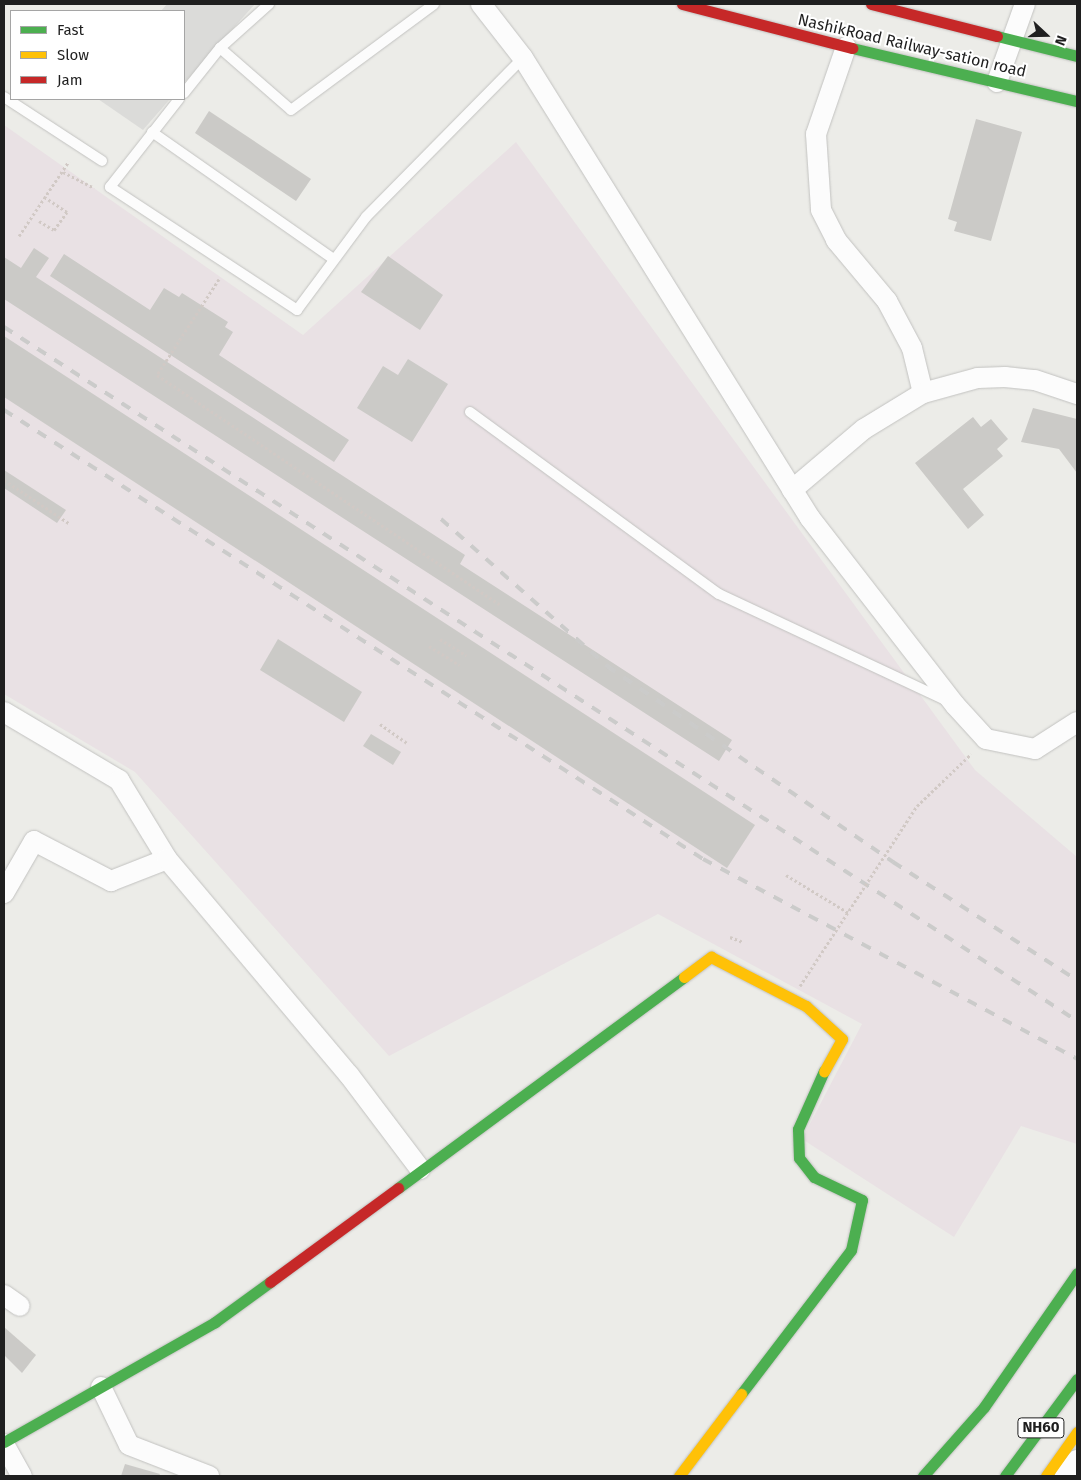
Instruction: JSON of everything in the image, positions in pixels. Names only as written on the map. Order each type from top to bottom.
[{"type":"main road","name":"NashikRoad Railway-sation road","points":[[682,4],[846,47],[1077,101]]},
{"type":"main road","points":[[871,4],[1077,56]]},
{"type":"main road","points":[[4,1443],[215,1322],[420,1169],[711,957],[806,1006],[842,1039],[806,1104],[798,1130],[799,1158],[814,1177],[862,1200],[851,1250],[679,1476]]},
{"type":"main road","points":[[923,1476],[984,1408],[1077,1273]]},
{"type":"main road","name":"NH60","points":[[1005,1476],[1077,1379]]},
{"type":"main road","name":"NH60","points":[[1046,1476],[1077,1432]]},
{"type":"street","points":[[481,4],[523,58],[792,490],[955,705],[986,739],[1035,748],[1077,722]]},
{"type":"street","points":[[997,82],[1026,4]]},
{"type":"street","points":[[846,47],[816,134],[821,210],[836,240],[887,300],[912,348],[923,393]]},
{"type":"street","points":[[792,490],[864,429],[923,393],[978,378],[1005,377],[1035,380],[1077,394]]},
{"type":"street","points":[[4,712],[119,780],[167,860],[349,1075],[420,1169]]},
{"type":"street","points":[[4,893],[34,841],[111,881],[167,860]]},
{"type":"street","points":[[101,1387],[129,1445],[167,1469],[209,1476]]},
{"type":"street","points":[[4,1443],[22,1476]]},
{"type":"street","points":[[1066,1476],[1077,1460]]},
{"type":"lane","points":[[185,92],[220,48],[269,4]]},
{"type":"lane","points":[[220,48],[291,110],[434,4]]},
{"type":"lane","points":[[178,100],[110,187],[297,310],[332,258],[366,218],[523,58]]},
{"type":"lane","points":[[4,97],[102,161]]},
{"type":"lane","points":[[152,132],[332,258]]},
{"type":"lane","points":[[470,412],[719,594],[955,705]]},
{"type":"path","points":[[18,236],[70,161],[61,156]]},
{"type":"path","points":[[63,172],[88,189]]},
{"type":"path","points":[[39,220],[54,230],[67,212],[45,197]]},
{"type":"path","points":[[228,266],[157,375],[499,604]]},
{"type":"path","points":[[4,480],[70,524]]},
{"type":"path","points":[[440,638],[466,655]]},
{"type":"path","points":[[429,646],[459,665]]},
{"type":"path","points":[[380,724],[407,742]]},
{"type":"path","points":[[800,986],[917,806],[986,739]]},
{"type":"path","points":[[786,875],[849,913]]},
{"type":"shaded area","points":[[167,4],[255,4],[185,82],[185,10],[162,10]]},
{"type":"shaded area","points":[[99,100],[169,100],[143,130]]},
{"type":"shaded area","points":[[4,125],[303,335],[516,142],[975,770],[1077,857],[1077,1144],[1021,1126],[954,1237],[802,1139],[862,1024],[658,914],[389,1056],[135,772],[4,694]]},
{"type":"building","points":[[209,111],[311,179],[296,201],[195,133]]},
{"type":"building","points":[[976,119],[1022,132],[991,241],[954,231],[957,222],[948,219]]},
{"type":"building","points":[[34,248],[49,258],[36,277],[465,555],[460,564],[732,740],[719,761],[4,299],[4,257],[21,268]]},
{"type":"building","points":[[64,254],[150,310],[164,288],[179,297],[182,293],[228,322],[225,327],[233,332],[219,355],[349,440],[334,462],[50,276]]},
{"type":"building","points":[[388,256],[443,295],[420,330],[361,292]]},
{"type":"building","points":[[4,336],[755,825],[727,868],[4,397]]},
{"type":"building","points":[[408,359],[448,384],[412,442],[357,408],[383,366],[398,375]]},
{"type":"building","points":[[1033,408],[1077,419],[1077,473],[1059,449],[1021,442]]},
{"type":"building","points":[[973,417],[981,427],[991,419],[1008,439],[997,449],[1003,456],[963,489],[984,515],[968,529],[915,463]]},
{"type":"building","points":[[4,470],[66,510],[57,523],[4,488]]},
{"type":"building","points":[[278,639],[362,692],[344,722],[260,670]]},
{"type":"building","points":[[371,734],[401,752],[393,765],[363,746]]},
{"type":"building","points":[[4,1327],[36,1355],[22,1373],[4,1355]]},
{"type":"building","points":[[125,1464],[160,1474],[159,1476],[121,1476]]},
{"type":"railway","points":[[4,327],[1077,1021]]},
{"type":"railway","points":[[4,410],[703,859],[1077,1059]]},
{"type":"railway","points":[[441,519],[607,666],[893,862],[1077,980]]},
{"type":"traffic: fast","points":[[997,36],[1077,56]]},
{"type":"traffic: fast","points":[[852,48],[1077,101]]},
{"type":"traffic: fast","points":[[398,1188],[684,977]]},
{"type":"traffic: fast","points":[[741,1394],[851,1250],[862,1200],[814,1177],[799,1158],[798,1129],[824,1071]]},
{"type":"traffic: fast","points":[[923,1476],[984,1407],[1077,1273]]},
{"type":"traffic: fast","points":[[4,1442],[215,1322],[270,1282]]},
{"type":"traffic: fast","points":[[1005,1476],[1077,1379]]},
{"type":"traffic: slow","points":[[684,977],[711,957],[806,1006],[842,1039],[824,1071]]},
{"type":"traffic: slow","points":[[679,1476],[741,1394]]},
{"type":"traffic: slow","points":[[1046,1476],[1077,1432]]},
{"type":"traffic: jam","points":[[682,4],[852,48]]},
{"type":"traffic: jam","points":[[871,4],[997,36]]},
{"type":"traffic: jam","points":[[270,1282],[398,1188]]}]
